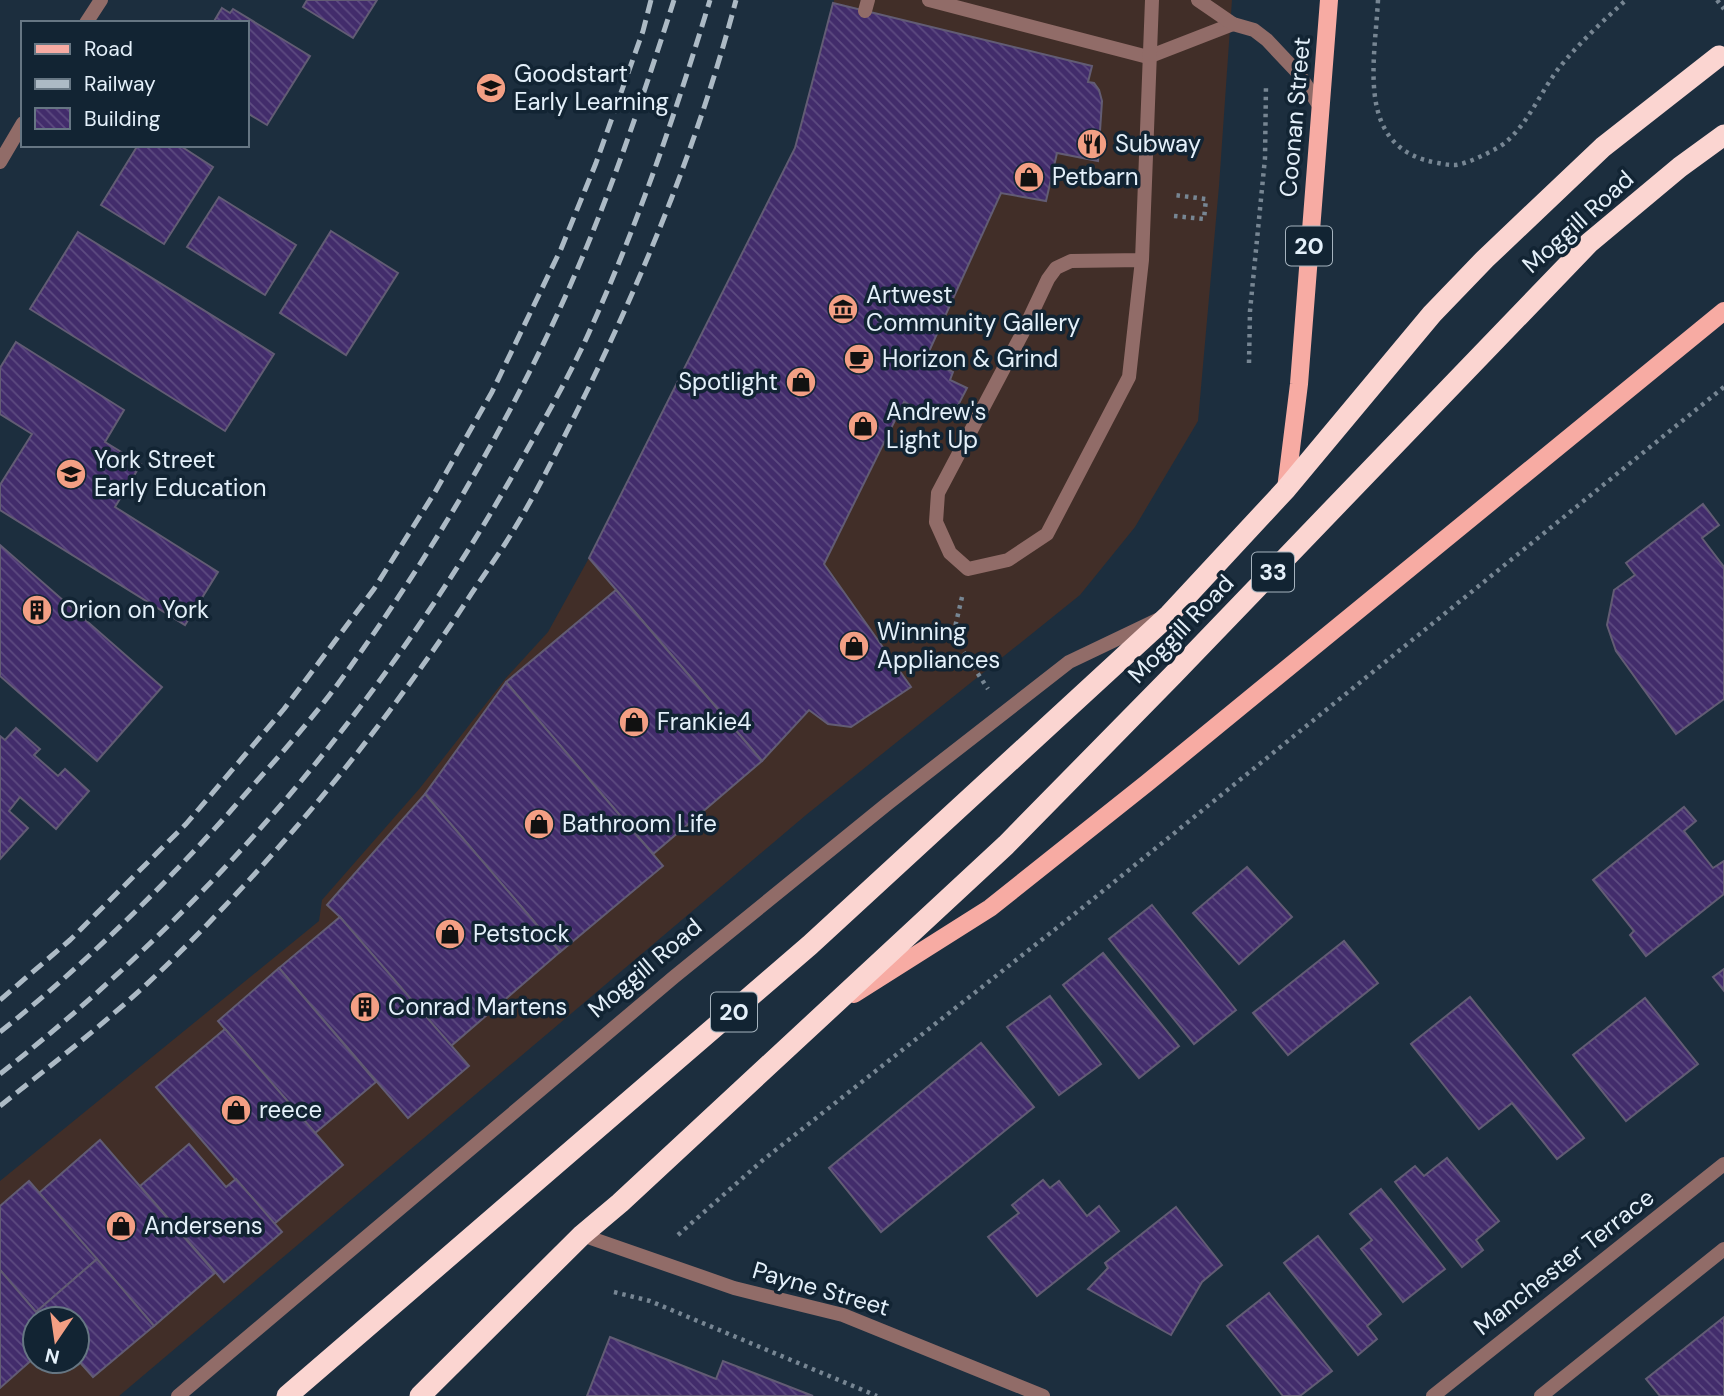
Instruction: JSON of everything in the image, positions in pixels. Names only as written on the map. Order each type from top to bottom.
[{"type":"highway","name":"Moggill Road","points":[[287,1396],[810,945],[1169,615],[1286,489],[1432,314],[1485,259],[1603,148],[1719,56]]},
{"type":"highway","name":"Moggill Road","points":[[421,1396],[582,1235],[620,1203],[1006,845],[1589,243],[1680,167],[1724,135]]},
{"type":"main road","name":"Coonan Street","points":[[1286,489],[1299,384],[1329,0]]},
{"type":"main road","name":"Moggill Road","points":[[825,1013],[990,908],[1724,311]]},
{"type":"street","points":[[87,21],[101,0]]},
{"type":"street","points":[[929,0],[1148,57],[1233,24]]},
{"type":"street","points":[[1142,260],[1071,261],[1056,268],[1048,279],[1023,334],[938,493],[936,522],[950,553],[968,569],[1008,561],[1048,534],[1129,377],[1142,260],[1152,0]]},
{"type":"street","points":[[1198,0],[1233,24],[1254,30],[1267,40],[1299,74],[1320,107]]},
{"type":"street","points":[[0,162],[21,126]]},
{"type":"street","name":"Moggill Road","points":[[178,1396],[674,977],[984,727],[1069,662],[1169,615]]},
{"type":"street","name":"Manchester Terrace","points":[[1433,1396],[1724,1164]]},
{"type":"street","name":"Payne Street","points":[[582,1235],[734,1288],[817,1307],[875,1326],[1043,1396]]},
{"type":"street","points":[[1541,1396],[1724,1249]]},
{"type":"path","points":[[1378,0],[1374,86],[1376,110],[1386,135],[1418,159],[1456,166],[1507,142],[1559,68],[1596,27],[1626,0]]},
{"type":"path","points":[[1717,0],[1724,9]]},
{"type":"path","points":[[1249,363],[1250,311],[1265,158],[1267,40]]},
{"type":"path","points":[[1144,214],[1204,219],[1206,199],[1173,195]]},
{"type":"path","points":[[671,1241],[763,1160],[1082,908],[1724,387]]},
{"type":"path","points":[[968,569],[953,636],[989,690]]},
{"type":"path","points":[[614,1292],[650,1301],[877,1396]]},
{"type":"shaded area","points":[[834,0],[1232,0],[1198,421],[1135,527],[1080,595],[806,815],[119,1396],[0,1396],[0,1181],[319,921],[322,900],[420,788],[506,678],[548,632],[589,558],[795,148]]},
{"type":"building","points":[[307,0],[377,0],[353,38],[303,7]]},
{"type":"building","points":[[833,3],[1092,66],[1088,82],[1094,83],[1102,101],[1098,161],[1057,153],[1046,201],[1001,193],[926,358],[953,372],[950,380],[967,388],[953,415],[935,405],[930,415],[904,402],[824,564],[911,687],[851,727],[828,724],[809,710],[762,761],[589,558],[795,148]]},
{"type":"building","points":[[222,8],[230,13],[233,9],[310,56],[267,125],[248,114],[248,21],[214,21]]},
{"type":"building","points":[[137,147],[182,147],[213,167],[164,244],[101,205]]},
{"type":"building","points":[[219,197],[296,245],[265,295],[187,247]]},
{"type":"building","points":[[331,231],[398,273],[346,355],[280,313]]},
{"type":"building","points":[[78,232],[274,354],[225,431],[30,309]]},
{"type":"building","name":"York Street Early Education","points":[[16,342],[124,410],[105,442],[141,464],[115,507],[218,572],[185,625],[0,510],[0,485],[32,434],[0,414],[0,368]]},
{"type":"building","points":[[1703,504],[1719,525],[1702,538],[1724,567],[1724,699],[1676,734],[1616,651],[1607,625],[1614,590],[1635,575],[1626,563]]},
{"type":"building","name":"Orion on York","points":[[0,545],[162,687],[97,761],[0,676]]},
{"type":"building","name":"Frankie4","points":[[616,590],[762,761],[653,854],[506,682]]},
{"type":"building","name":"Bathroom Life","points":[[506,682],[663,866],[560,952],[425,794]]},
{"type":"building","points":[[16,728],[40,749],[34,755],[58,776],[65,769],[89,791],[56,829],[20,797],[9,811],[28,828],[0,859],[0,736],[5,740]]},
{"type":"building","name":"Petstock","points":[[425,794],[560,952],[451,1046],[327,905]]},
{"type":"building","points":[[1684,807],[1696,821],[1684,831],[1713,868],[1724,861],[1724,894],[1646,956],[1630,935],[1634,931],[1593,880]]},
{"type":"building","points":[[1247,867],[1292,917],[1239,964],[1193,913]]},
{"type":"building","points":[[1152,905],[1236,1010],[1194,1044],[1109,939]]},
{"type":"building","name":"Conrad Martens","points":[[340,917],[469,1066],[408,1118],[279,968]]},
{"type":"building","points":[[1344,941],[1378,983],[1288,1055],[1253,1013]]},
{"type":"building","points":[[1103,953],[1179,1046],[1139,1078],[1063,985]]},
{"type":"building","points":[[279,968],[376,1082],[315,1133],[218,1021]]},
{"type":"building","points":[[1724,969],[1724,991],[1713,977]]},
{"type":"building","points":[[1050,996],[1101,1064],[1059,1095],[1007,1027]]},
{"type":"building","points":[[1470,997],[1584,1138],[1557,1159],[1512,1103],[1479,1129],[1411,1044]]},
{"type":"building","points":[[1645,998],[1698,1064],[1626,1121],[1573,1055]]},
{"type":"building","name":"reece","points":[[225,1029],[343,1165],[274,1224],[156,1087]]},
{"type":"building","points":[[981,1043],[1034,1107],[881,1232],[829,1168]]},
{"type":"building","name":"Andersens","points":[[100,1140],[215,1273],[154,1326],[39,1193]]},
{"type":"building","points":[[189,1144],[226,1187],[236,1179],[282,1232],[224,1282],[140,1186]]},
{"type":"building","points":[[1447,1158],[1499,1221],[1476,1240],[1483,1250],[1462,1267],[1395,1182],[1415,1166],[1424,1176]]},
{"type":"building","points":[[1043,1180],[1050,1188],[1059,1181],[1087,1216],[1099,1206],[1119,1231],[1037,1296],[988,1237],[1019,1213],[1012,1205]]},
{"type":"building","points":[[29,1181],[97,1259],[44,1305],[30,1305],[0,1270],[0,1206]]},
{"type":"building","points":[[1381,1189],[1445,1269],[1403,1302],[1361,1249],[1372,1240],[1350,1214]]},
{"type":"building","points":[[1176,1207],[1222,1265],[1202,1282],[1171,1335],[1088,1289],[1108,1268],[1105,1263]]},
{"type":"building","points":[[1318,1236],[1381,1314],[1367,1326],[1377,1339],[1358,1355],[1284,1263]]},
{"type":"building","points":[[97,1259],[154,1326],[93,1377],[91,1305],[44,1305]]},
{"type":"building","points":[[0,1270],[30,1305],[21,1305],[21,1369],[0,1388]]},
{"type":"building","points":[[1269,1293],[1332,1371],[1300,1396],[1283,1396],[1227,1326]]},
{"type":"building","points":[[1724,1317],[1724,1396],[1660,1396],[1646,1379]]},
{"type":"building","points":[[610,1337],[716,1379],[723,1361],[813,1396],[587,1396]]},
{"type":"railway","points":[[0,1000],[70,940],[186,824],[284,709],[374,589],[435,492],[492,392],[561,249],[596,163],[643,31],[651,0]]},
{"type":"railway","points":[[0,1032],[60,982],[118,928],[174,873],[227,815],[334,689],[409,581],[493,441],[566,295],[624,149],[674,0]]},
{"type":"railway","points":[[0,1074],[77,1010],[150,943],[220,872],[287,798],[349,721],[408,641],[463,558],[514,473],[591,328],[656,166],[710,0]]},
{"type":"railway","points":[[0,1106],[134,996],[255,874],[329,788],[399,698],[501,550],[533,497],[569,428],[631,297],[689,151],[736,0]]},
{"type":"place","name":"Goodstart Early Learning","points":[[491,88]]},
{"type":"place","name":"Subway","points":[[1092,144]]},
{"type":"place","name":"Petbarn","points":[[1029,177]]},
{"type":"place","name":"Artwest Community Gallery","points":[[843,309]]},
{"type":"place","name":"Horizon & Grind","points":[[859,359]]},
{"type":"place","name":"Spotlight","points":[[801,382]]},
{"type":"place","name":"Andrew's Light Up","points":[[863,426]]},
{"type":"place","name":"York Street Early Education","points":[[71,474]]},
{"type":"place","name":"Orion on York","points":[[37,610]]},
{"type":"place","name":"Winning Appliances","points":[[854,646]]},
{"type":"place","name":"Frankie4","points":[[634,722]]},
{"type":"place","name":"Bathroom Life","points":[[539,824]]},
{"type":"place","name":"Petstock","points":[[450,934]]},
{"type":"place","name":"Conrad Martens","points":[[365,1007]]},
{"type":"place","name":"reece","points":[[236,1110]]},
{"type":"place","name":"Andersens","points":[[121,1226]]}]
